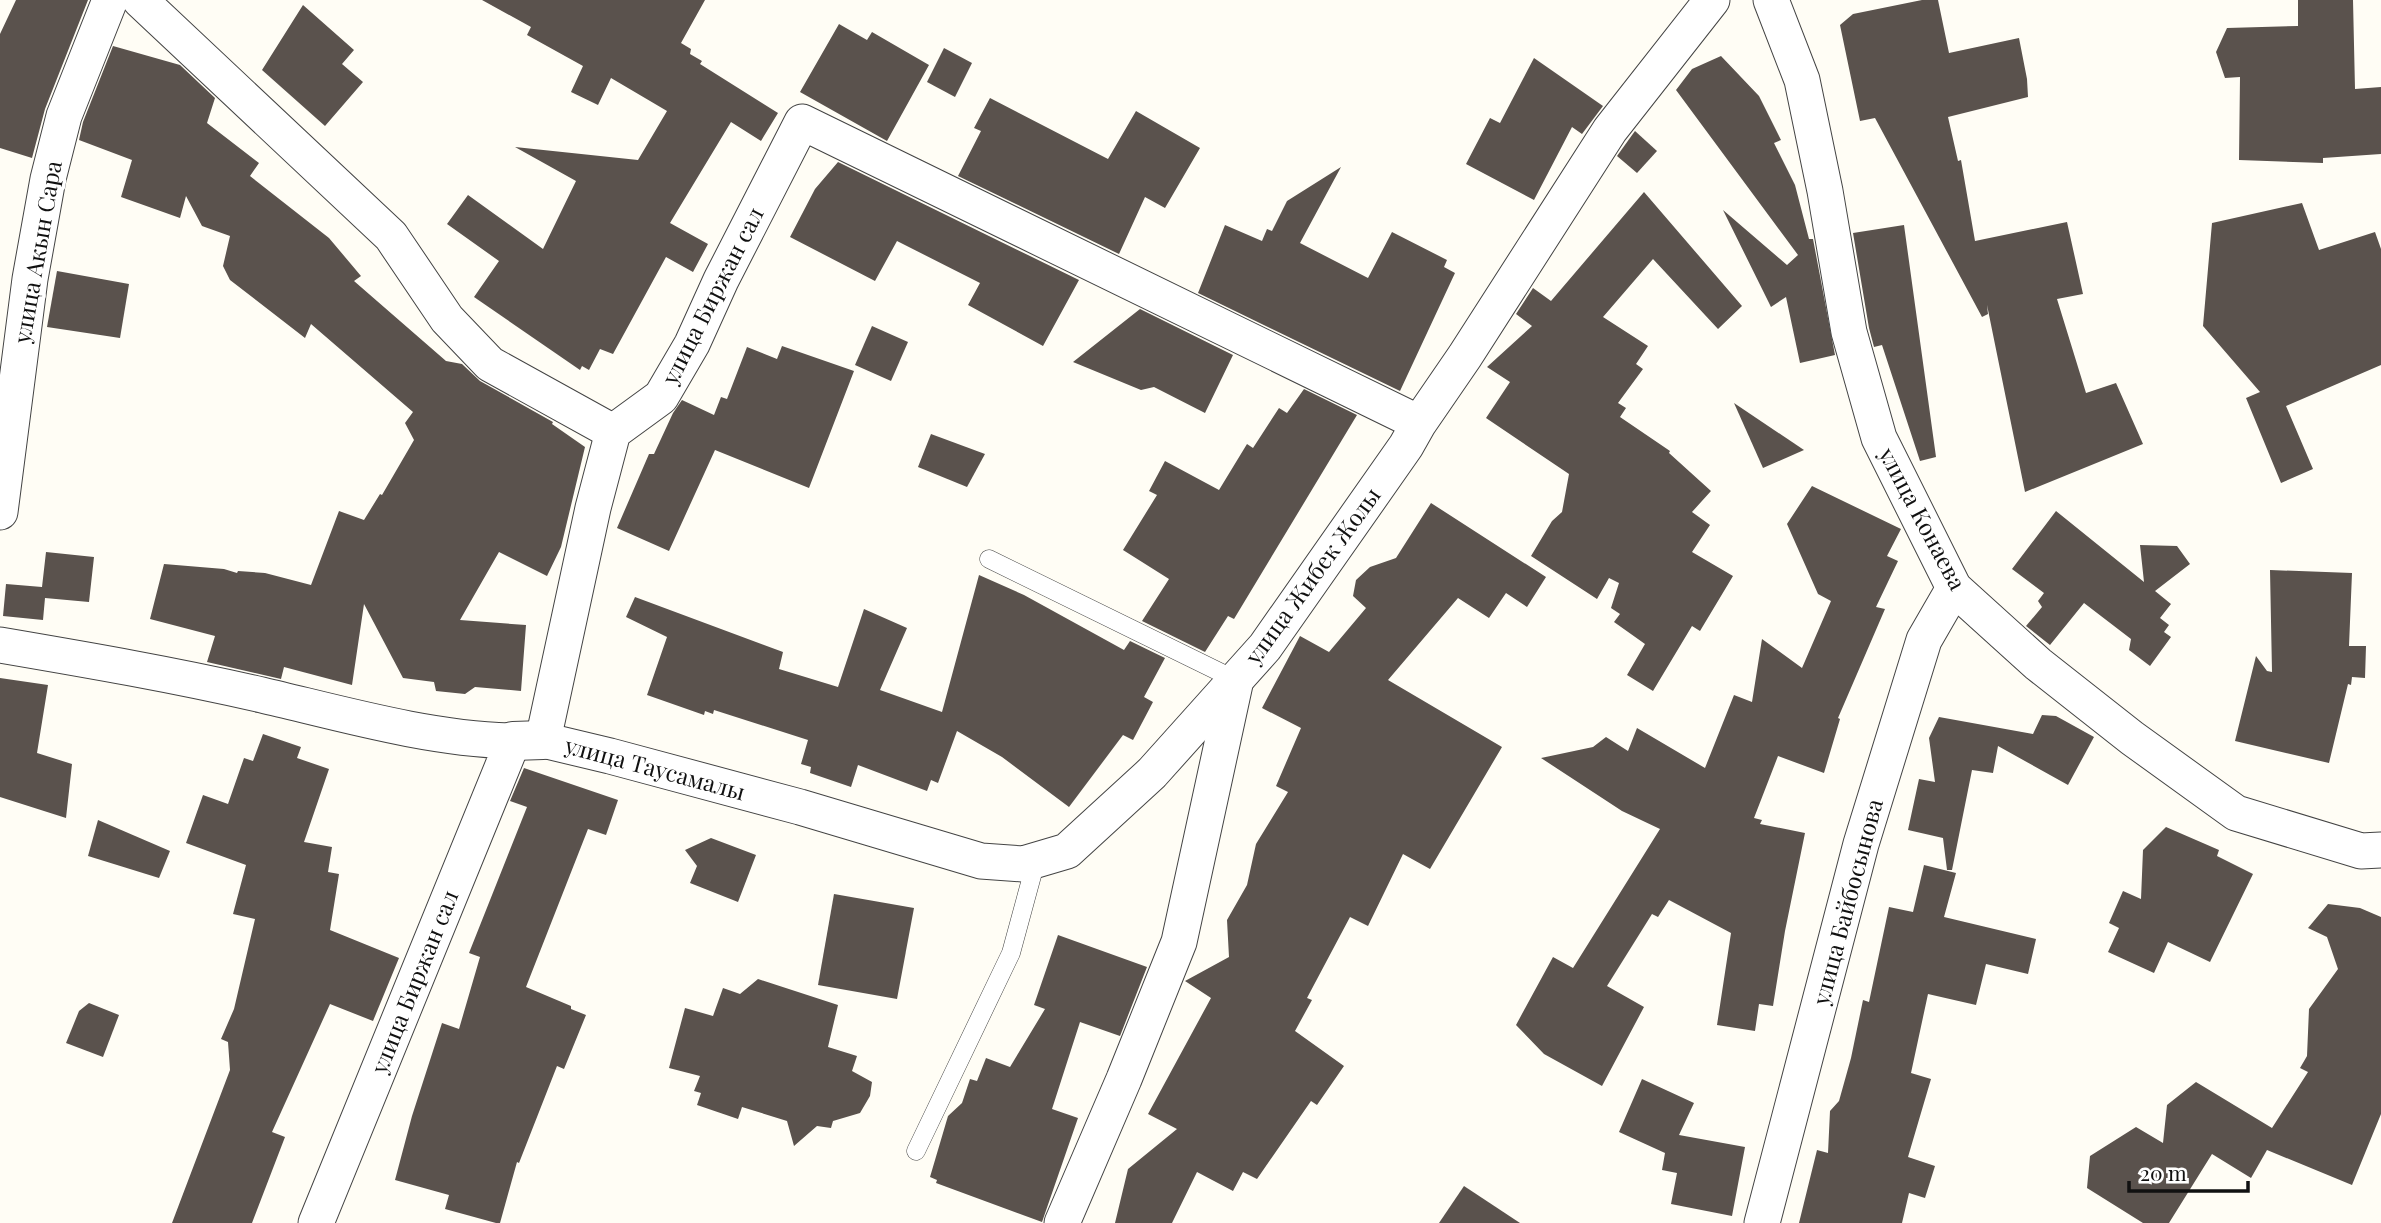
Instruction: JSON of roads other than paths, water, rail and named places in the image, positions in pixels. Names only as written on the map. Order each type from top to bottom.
[{"type":"street","name":"улица Акын Сара","points":[[0,512],[30,279],[48,178],[64,116],[110,0]]},
{"type":"street","points":[[140,0],[391,236],[447,319],[490,364],[613,432]]},
{"type":"street","name":"улица Жибек Жолы","points":[[1062,1223],[1179,942],[1236,680],[1265,647],[1406,446],[1610,130],[1712,0]]},
{"type":"street","name":"улица Конаева","points":[[1770,0],[1802,80],[1825,191],[1849,332],[1879,438],[1954,588],[2049,673],[2132,738],[2236,813],[2361,851],[2381,850]]},
{"type":"street","name":"улица Биржан сал","points":[[316,1223],[528,740],[613,432],[661,397],[692,344],[721,280],[802,122],[1419,423]]},
{"type":"street","name":"улица Байбосынова","points":[[1762,1223],[1861,844],[1924,640],[1954,588]]},
{"type":"street","name":"улица Таусамалы","points":[[0,645],[134,668],[370,721],[489,740],[528,740],[611,756],[800,807],[981,861],[1024,864],[1067,851],[1099,824],[1152,773],[1236,680]]},
{"type":"lane","points":[[989,559],[1236,680]]},
{"type":"lane","points":[[916,1151],[1011,953],[1036,861]]}]
